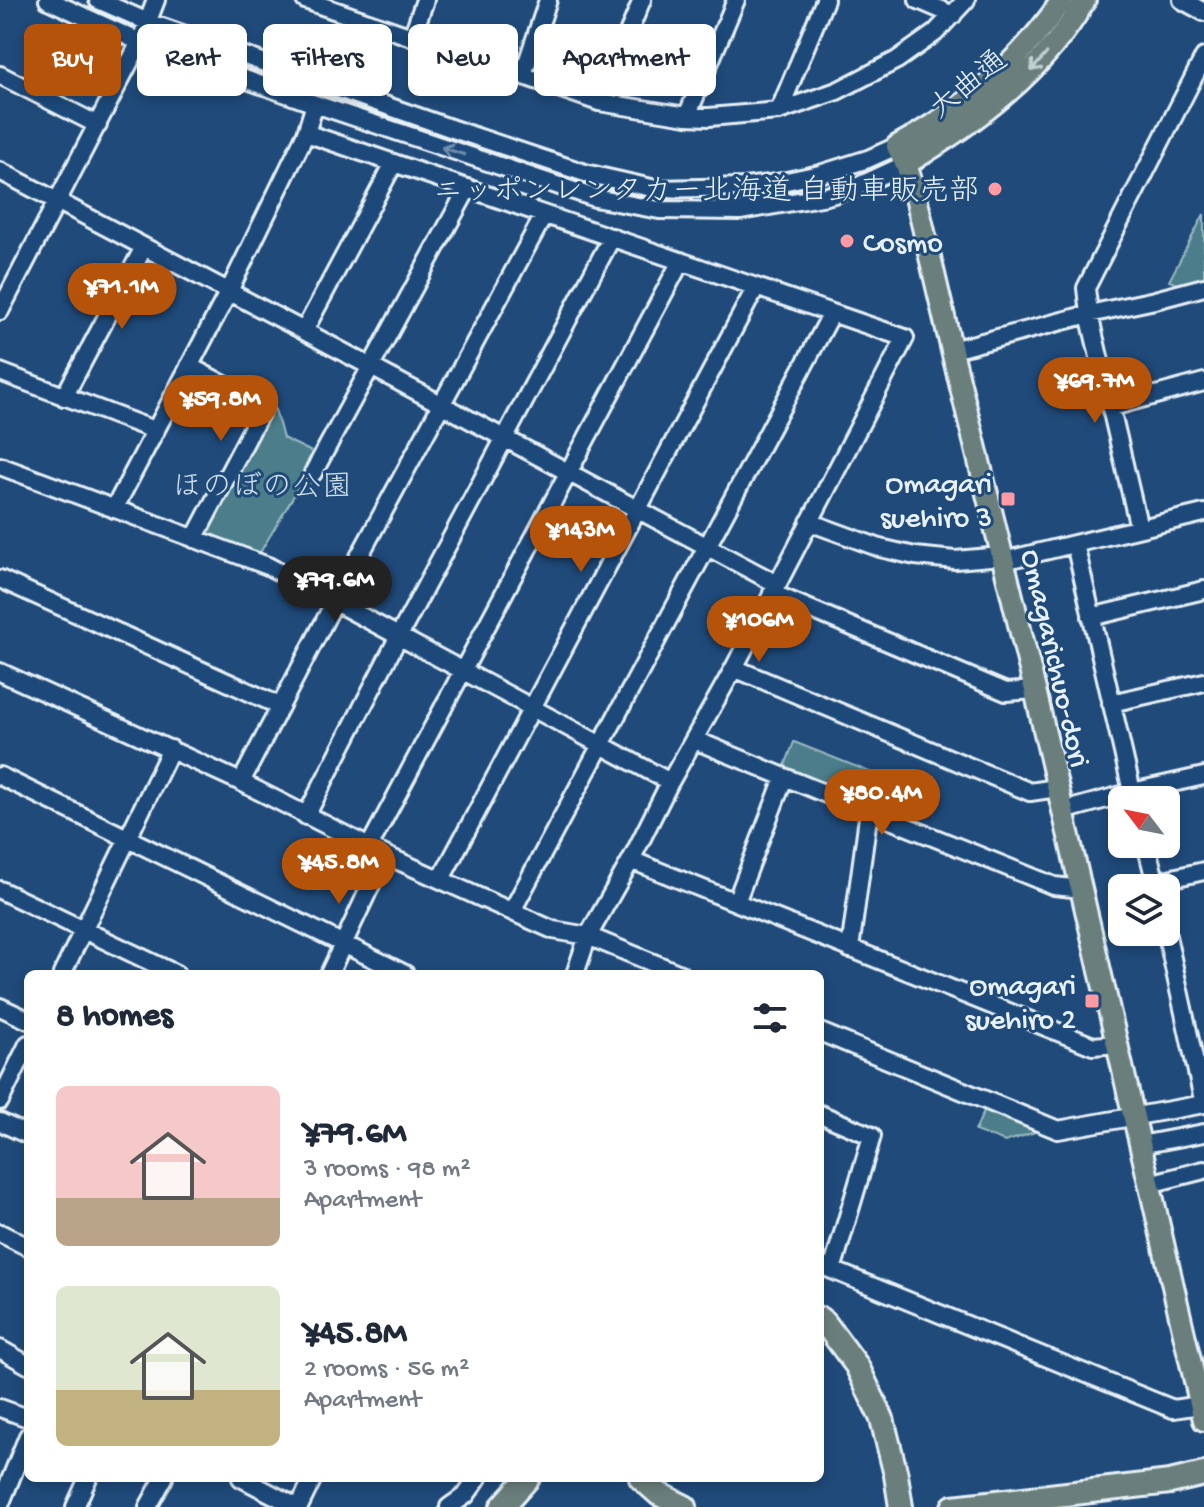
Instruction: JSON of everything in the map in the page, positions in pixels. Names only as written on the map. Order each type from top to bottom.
[{"type":"highway","points":[[824,1322],[857,1366],[882,1419],[890,1476],[888,1507]]},
{"type":"highway","points":[[824,1344],[855,1394],[901,1507]]},
{"type":"highway","points":[[953,1507],[1140,1486],[1204,1474]]},
{"type":"highway","points":[[502,1507],[524,1482]]},
{"type":"highway","points":[[646,1482],[659,1494],[685,1507]]},
{"type":"highway","points":[[1094,1507],[1204,1486]]},
{"type":"main road","name":"大曲通","points":[[902,155],[926,130],[968,102],[1013,61],[1062,0]]},
{"type":"main road","name":"大曲通","points":[[902,155],[974,121],[1029,73],[1063,34],[1085,0]]},
{"type":"main road","name":"Omagarichuo-dori","points":[[902,155],[915,193],[1035,690],[1202,1413]]},
{"type":"street","points":[[48,0],[137,41]]},
{"type":"street","points":[[98,0],[148,22],[453,129],[570,168],[656,189],[745,187],[777,183],[868,159],[902,155]]},
{"type":"street","points":[[148,22],[156,0]]},
{"type":"street","points":[[305,0],[335,5],[408,35]]},
{"type":"street","points":[[417,24],[425,0]]},
{"type":"street","points":[[523,75],[548,0]]},
{"type":"street","points":[[599,102],[642,0]]},
{"type":"street","points":[[687,116],[736,0]]},
{"type":"street","points":[[779,111],[825,0]]},
{"type":"street","points":[[918,0],[953,15]]},
{"type":"street","points":[[518,73],[599,102],[687,116],[779,111],[837,91],[897,60],[935,33],[966,0]]},
{"type":"street","points":[[1182,0],[1204,12]]},
{"type":"street","points":[[0,311],[137,48]]},
{"type":"street","points":[[1139,528],[1089,314],[1086,288],[1204,57]]},
{"type":"street","points":[[0,75],[98,125]]},
{"type":"street","points":[[247,80],[595,198],[659,210],[740,211],[827,196],[877,179],[902,155]]},
{"type":"street","points":[[114,509],[229,291],[306,133],[315,104]]},
{"type":"street","points":[[306,133],[905,338],[734,668],[588,936],[576,970]]},
{"type":"street","points":[[304,331],[394,163]]},
{"type":"street","points":[[0,171],[706,547],[775,589],[1006,692],[1035,690]]},
{"type":"street","points":[[313,473],[468,188]]},
{"type":"street","points":[[241,782],[335,601],[544,215]]},
{"type":"street","points":[[306,816],[612,237]]},
{"type":"street","points":[[64,397],[144,247]]},
{"type":"street","points":[[369,847],[681,261]]},
{"type":"street","points":[[0,273],[16,281]]},
{"type":"street","points":[[441,879],[756,287]]},
{"type":"street","points":[[952,350],[1204,287]]},
{"type":"street","points":[[512,911],[832,313]]},
{"type":"street","points":[[189,366],[264,406],[194,539]]},
{"type":"street","points":[[0,372],[154,430]]},
{"type":"street","points":[[1112,407],[1204,383]]},
{"type":"street","points":[[0,466],[268,566],[670,782]]},
{"type":"street","points":[[809,522],[880,548],[955,560],[1002,558],[1204,513]]},
{"type":"street","points":[[1075,544],[1131,786]]},
{"type":"street","points":[[0,579],[280,706]]},
{"type":"street","points":[[1091,617],[1204,590]]},
{"type":"street","points":[[734,668],[1030,792],[1057,788]]},
{"type":"street","points":[[0,672],[241,782],[385,855],[553,930],[588,936],[670,970]]},
{"type":"street","points":[[1111,703],[1204,682]]},
{"type":"street","points":[[695,740],[1054,886],[1082,889]]},
{"type":"street","points":[[64,970],[171,749]]},
{"type":"street","points":[[0,776],[397,970]]},
{"type":"street","points":[[1168,786],[1204,776]]},
{"type":"street","points":[[736,902],[784,778]]},
{"type":"street","points":[[1063,811],[1108,801]]},
{"type":"street","points":[[850,949],[869,810]]},
{"type":"street","points":[[331,970],[385,855]]},
{"type":"street","points":[[631,860],[1093,1046],[1117,1044]]},
{"type":"street","points":[[1180,878],[1204,871]]},
{"type":"street","points":[[0,890],[168,970]]},
{"type":"street","points":[[824,1034],[1058,1130],[1204,1104],[1169,946]]},
{"type":"street","points":[[0,1007],[24,1018]]},
{"type":"street","points":[[0,1101],[24,1052]]},
{"type":"street","points":[[824,1116],[872,1136],[826,1267],[1173,1409],[1202,1413]]},
{"type":"street","points":[[0,1122],[24,1133]]},
{"type":"street","points":[[1140,1145],[1204,1133]]},
{"type":"street","points":[[1149,1184],[1204,1170]]},
{"type":"street","points":[[0,1233],[24,1245]]},
{"type":"street","points":[[0,1349],[24,1363]]},
{"type":"street","points":[[0,1408],[24,1417]]},
{"type":"street","points":[[8,1507],[0,1505],[24,1446]]},
{"type":"street","points":[[75,1507],[86,1482]]},
{"type":"street","points":[[148,1507],[162,1482]]},
{"type":"street","points":[[249,1482],[298,1507],[311,1482]]},
{"type":"street","points":[[449,1507],[466,1495],[475,1482]]},
{"type":"green space","points":[[1204,214],[1204,279],[1180,285],[1169,281]]},
{"type":"green space","name":"ほのぼの公園","points":[[273,402],[283,438],[318,455],[255,561],[194,539]]},
{"type":"green space","points":[[794,742],[870,772],[856,801],[783,771]]},
{"type":"green space","points":[[986,1106],[1041,1130],[1005,1142],[975,1131]]},
{"type":"place","name":"ニッポンレンタカー北海道 自動車販売部","points":[[995,189]]},
{"type":"place","name":"Cosmo","points":[[847,241]]},
{"type":"place","name":"Omagari suehiro 3","points":[[1008,499]]},
{"type":"place","name":"Omagari suehiro 2","points":[[1092,1001]]}]
